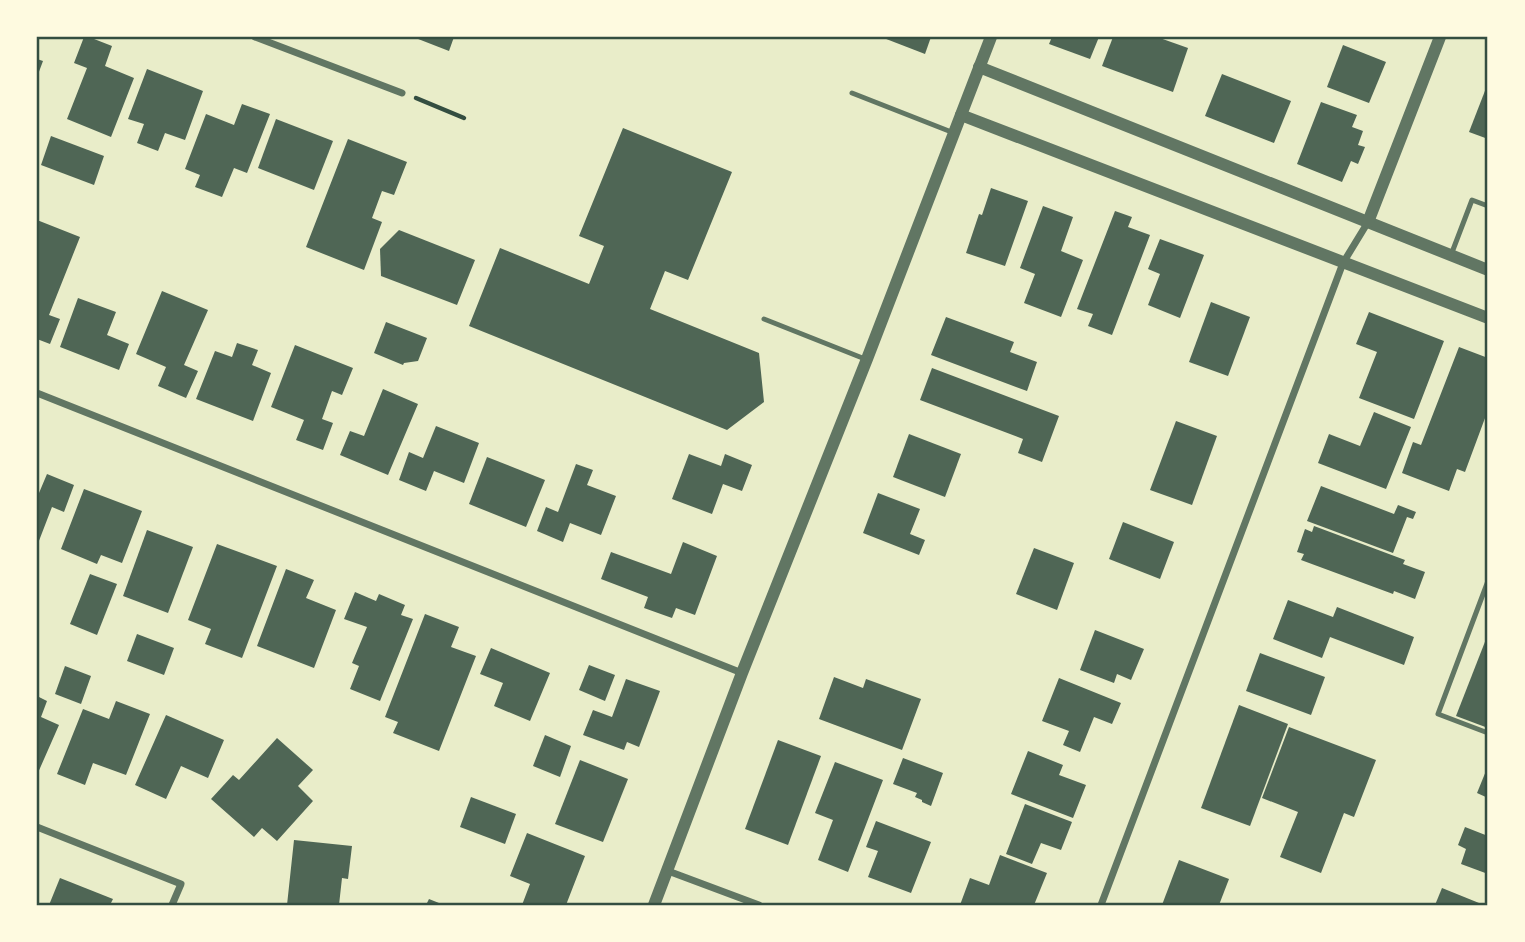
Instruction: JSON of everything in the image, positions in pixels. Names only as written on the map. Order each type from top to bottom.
[{"type":"street","points":[[256,37],[402,93]]},
{"type":"street","points":[[654,905],[991,37]]},
{"type":"street","points":[[1101,905],[1343,263],[1368,222],[1440,37]]},
{"type":"street","points":[[979,67],[1488,270]]},
{"type":"street","points":[[961,115],[1488,318]]},
{"type":"street","points":[[37,393],[742,673]]},
{"type":"street","points":[[37,827],[181,884],[172,905]]},
{"type":"street","points":[[668,871],[758,905]]},
{"type":"lane","points":[[852,93],[954,133]]},
{"type":"lane","points":[[1451,255],[1472,200],[1488,206]]},
{"type":"lane","points":[[764,319],[867,359]]},
{"type":"lane","points":[[1488,581],[1438,714],[1488,733]]},
{"type":"path","points":[[402,93],[464,118]]},
{"type":"building","points":[[84,37],[112,46],[105,66],[134,78],[111,137],[67,119],[87,68],[74,63]]},
{"type":"building","points":[[413,37],[454,37],[449,51]]},
{"type":"building","points":[[881,37],[931,37],[925,54]]},
{"type":"building","points":[[1052,37],[1099,37],[1090,59],[1049,44]]},
{"type":"building","points":[[1113,37],[1157,37],[1188,48],[1173,92],[1102,66]]},
{"type":"building","points":[[1343,45],[1386,62],[1369,103],[1327,87]]},
{"type":"building","points":[[37,59],[43,61],[37,77]]},
{"type":"building","points":[[147,69],[203,91],[185,140],[165,133],[158,151],[137,143],[144,124],[128,119]]},
{"type":"building","points":[[1222,74],[1291,101],[1274,143],[1205,116]]},
{"type":"building","points":[[1488,83],[1488,139],[1469,132]]},
{"type":"building","points":[[1321,102],[1357,115],[1352,127],[1363,131],[1358,145],[1365,147],[1358,164],[1351,161],[1342,182],[1297,164]]},
{"type":"building","points":[[242,104],[270,114],[247,173],[234,168],[222,197],[195,187],[200,175],[185,169],[206,114],[234,125]]},
{"type":"building","points":[[276,119],[333,141],[314,190],[258,168]]},
{"type":"building","points":[[623,128],[732,172],[688,280],[665,271],[650,309],[759,353],[764,402],[727,430],[469,326],[500,248],[589,284],[604,246],[579,236]]},
{"type":"building","points":[[51,136],[104,156],[94,185],[41,165]]},
{"type":"building","points":[[348,139],[407,162],[394,195],[382,191],[372,218],[382,222],[364,270],[306,247]]},
{"type":"building","points":[[991,188],[1028,201],[1005,266],[966,253]]},
{"type":"building","points":[[1043,206],[1073,217],[1061,251],[1083,260],[1061,317],[1024,303],[1035,274],[1020,268]]},
{"type":"building","points":[[1115,211],[1132,217],[1128,227],[1150,235],[1112,335],[1088,326],[1093,314],[1077,309]]},
{"type":"building","points":[[37,220],[80,237],[49,315],[60,319],[50,344],[37,339]]},
{"type":"building","points":[[399,230],[475,260],[457,305],[381,276],[380,249]]},
{"type":"building","points":[[1160,239],[1204,255],[1180,318],[1148,305],[1160,274],[1148,269]]},
{"type":"building","points":[[162,291],[208,310],[184,365],[198,371],[186,398],[158,386],[166,367],[136,354]]},
{"type":"building","points":[[78,298],[116,312],[107,335],[129,344],[119,370],[60,347]]},
{"type":"building","points":[[1211,302],[1250,317],[1228,376],[1189,362]]},
{"type":"building","points":[[1369,312],[1444,341],[1414,419],[1359,398],[1377,352],[1356,344]]},
{"type":"building","points":[[946,317],[1014,342],[1010,352],[1037,362],[1027,391],[931,355]]},
{"type":"building","points":[[386,322],[427,338],[418,361],[403,365],[374,353]]},
{"type":"building","points":[[237,343],[258,350],[252,365],[271,373],[253,421],[196,399],[215,351],[232,357]]},
{"type":"building","points":[[295,345],[353,368],[342,395],[332,391],[322,419],[333,423],[323,450],[296,440],[304,420],[271,407]]},
{"type":"building","points":[[1459,347],[1488,358],[1488,410],[1465,472],[1457,469],[1449,491],[1402,473],[1413,442],[1421,445]]},
{"type":"building","points":[[932,368],[1059,416],[1042,462],[1018,453],[1023,439],[920,400]]},
{"type":"building","points":[[383,389],[418,404],[388,475],[340,455],[350,431],[364,436]]},
{"type":"building","points":[[1374,412],[1411,427],[1386,489],[1318,463],[1329,434],[1360,446]]},
{"type":"building","points":[[1176,421],[1217,436],[1192,505],[1150,490]]},
{"type":"building","points":[[436,426],[479,443],[464,483],[434,471],[426,491],[399,480],[409,452],[423,458]]},
{"type":"building","points":[[909,434],[961,454],[945,497],[893,477]]},
{"type":"building","points":[[689,454],[721,466],[725,454],[752,465],[742,491],[723,484],[712,514],[672,499]]},
{"type":"building","points":[[487,457],[545,480],[526,527],[469,504]]},
{"type":"building","points":[[576,464],[593,470],[587,485],[616,496],[601,535],[570,523],[563,542],[537,531],[546,507],[558,512]]},
{"type":"building","points":[[47,474],[74,485],[64,512],[52,507],[37,546],[37,492],[39,493]]},
{"type":"building","points":[[1321,486],[1394,514],[1398,505],[1416,512],[1413,519],[1407,517],[1393,553],[1307,521]]},
{"type":"building","points":[[84,489],[142,511],[122,563],[101,555],[97,564],[61,549]]},
{"type":"building","points":[[878,493],[920,509],[910,534],[925,540],[919,555],[863,533]]},
{"type":"building","points":[[1123,522],[1174,542],[1160,579],[1109,559]]},
{"type":"building","points":[[1314,526],[1405,560],[1403,564],[1425,572],[1415,599],[1394,591],[1393,594],[1301,560],[1304,554],[1297,552],[1305,529],[1312,532]]},
{"type":"building","points":[[147,530],[193,547],[168,613],[123,596]]},
{"type":"building","points":[[683,542],[717,556],[695,615],[676,608],[672,618],[644,608],[648,597],[601,579],[611,552],[671,574]]},
{"type":"building","points":[[217,544],[277,566],[242,658],[205,644],[211,629],[188,620]]},
{"type":"building","points":[[1034,548],[1074,563],[1057,610],[1016,594]]},
{"type":"building","points":[[286,569],[314,580],[306,598],[336,610],[314,668],[257,646]]},
{"type":"building","points":[[90,574],[117,584],[97,635],[70,624]]},
{"type":"building","points":[[355,592],[376,601],[379,594],[405,605],[401,615],[413,619],[380,701],[350,689],[359,666],[352,663],[367,627],[344,619]]},
{"type":"building","points":[[1288,600],[1333,617],[1337,607],[1414,637],[1404,665],[1330,637],[1322,658],[1273,639]]},
{"type":"building","points":[[425,614],[459,627],[451,647],[476,656],[439,751],[393,733],[398,722],[385,717]]},
{"type":"building","points":[[1095,630],[1144,649],[1131,680],[1117,674],[1114,683],[1080,670]]},
{"type":"building","points":[[137,634],[174,648],[164,675],[127,661]]},
{"type":"building","points":[[1488,634],[1488,728],[1456,716]]},
{"type":"building","points":[[491,648],[550,673],[530,721],[494,706],[503,683],[480,674]]},
{"type":"building","points":[[1260,653],[1325,677],[1311,715],[1246,691]]},
{"type":"building","points":[[589,665],[615,675],[605,701],[579,690]]},
{"type":"building","points":[[65,666],[91,676],[81,704],[55,694]]},
{"type":"building","points":[[834,677],[863,688],[866,679],[921,699],[902,750],[819,719]]},
{"type":"building","points":[[1059,678],[1121,703],[1112,724],[1094,717],[1080,752],[1063,745],[1069,731],[1042,721]]},
{"type":"building","points":[[626,679],[660,691],[639,747],[627,742],[624,750],[583,735],[593,710],[612,717]]},
{"type":"building","points":[[37,696],[47,701],[41,717],[59,725],[37,775]]},
{"type":"building","points":[[116,701],[150,714],[126,775],[93,763],[85,785],[57,774],[83,709],[109,719]]},
{"type":"building","points":[[1239,705],[1288,724],[1250,826],[1201,808]]},
{"type":"building","points":[[166,715],[224,740],[208,778],[181,766],[166,799],[135,785]]},
{"type":"building","points":[[1289,727],[1376,760],[1354,817],[1344,813],[1321,873],[1280,857],[1298,812],[1262,798]]},
{"type":"building","points":[[545,735],[571,746],[560,777],[533,766]]},
{"type":"building","points":[[277,738],[313,770],[298,786],[313,801],[277,841],[262,828],[254,837],[211,799],[233,775],[239,780]]},
{"type":"building","points":[[778,740],[821,756],[788,845],[745,829]]},
{"type":"building","points":[[1028,751],[1063,765],[1059,775],[1086,785],[1073,818],[1011,794]]},
{"type":"building","points":[[903,758],[943,773],[931,806],[915,797],[917,793],[893,784]]},
{"type":"building","points":[[580,760],[628,779],[603,842],[555,824]]},
{"type":"building","points":[[835,762],[883,780],[848,872],[818,860],[833,820],[815,813]]},
{"type":"building","points":[[1488,766],[1488,798],[1477,793]]},
{"type":"building","points":[[471,797],[516,814],[505,844],[460,827]]},
{"type":"building","points":[[1025,804],[1072,822],[1061,850],[1041,843],[1032,864],[1006,854]]},
{"type":"building","points":[[876,821],[931,842],[911,893],[868,877],[878,851],[866,847]]},
{"type":"building","points":[[1465,827],[1488,836],[1488,874],[1461,864],[1466,849],[1458,845]]},
{"type":"building","points":[[527,833],[585,856],[566,905],[522,905],[530,884],[510,876]]},
{"type":"building","points":[[294,840],[352,846],[348,879],[342,878],[339,905],[287,905]]},
{"type":"building","points":[[1000,855],[1047,873],[1034,905],[960,905],[970,878],[989,885]]},
{"type":"building","points":[[1179,860],[1229,879],[1219,905],[1162,905]]},
{"type":"building","points":[[60,878],[113,899],[110,905],[49,905]]},
{"type":"building","points":[[1442,888],[1484,905],[1435,905]]},
{"type":"building","points":[[429,899],[444,905],[426,905]]}]
